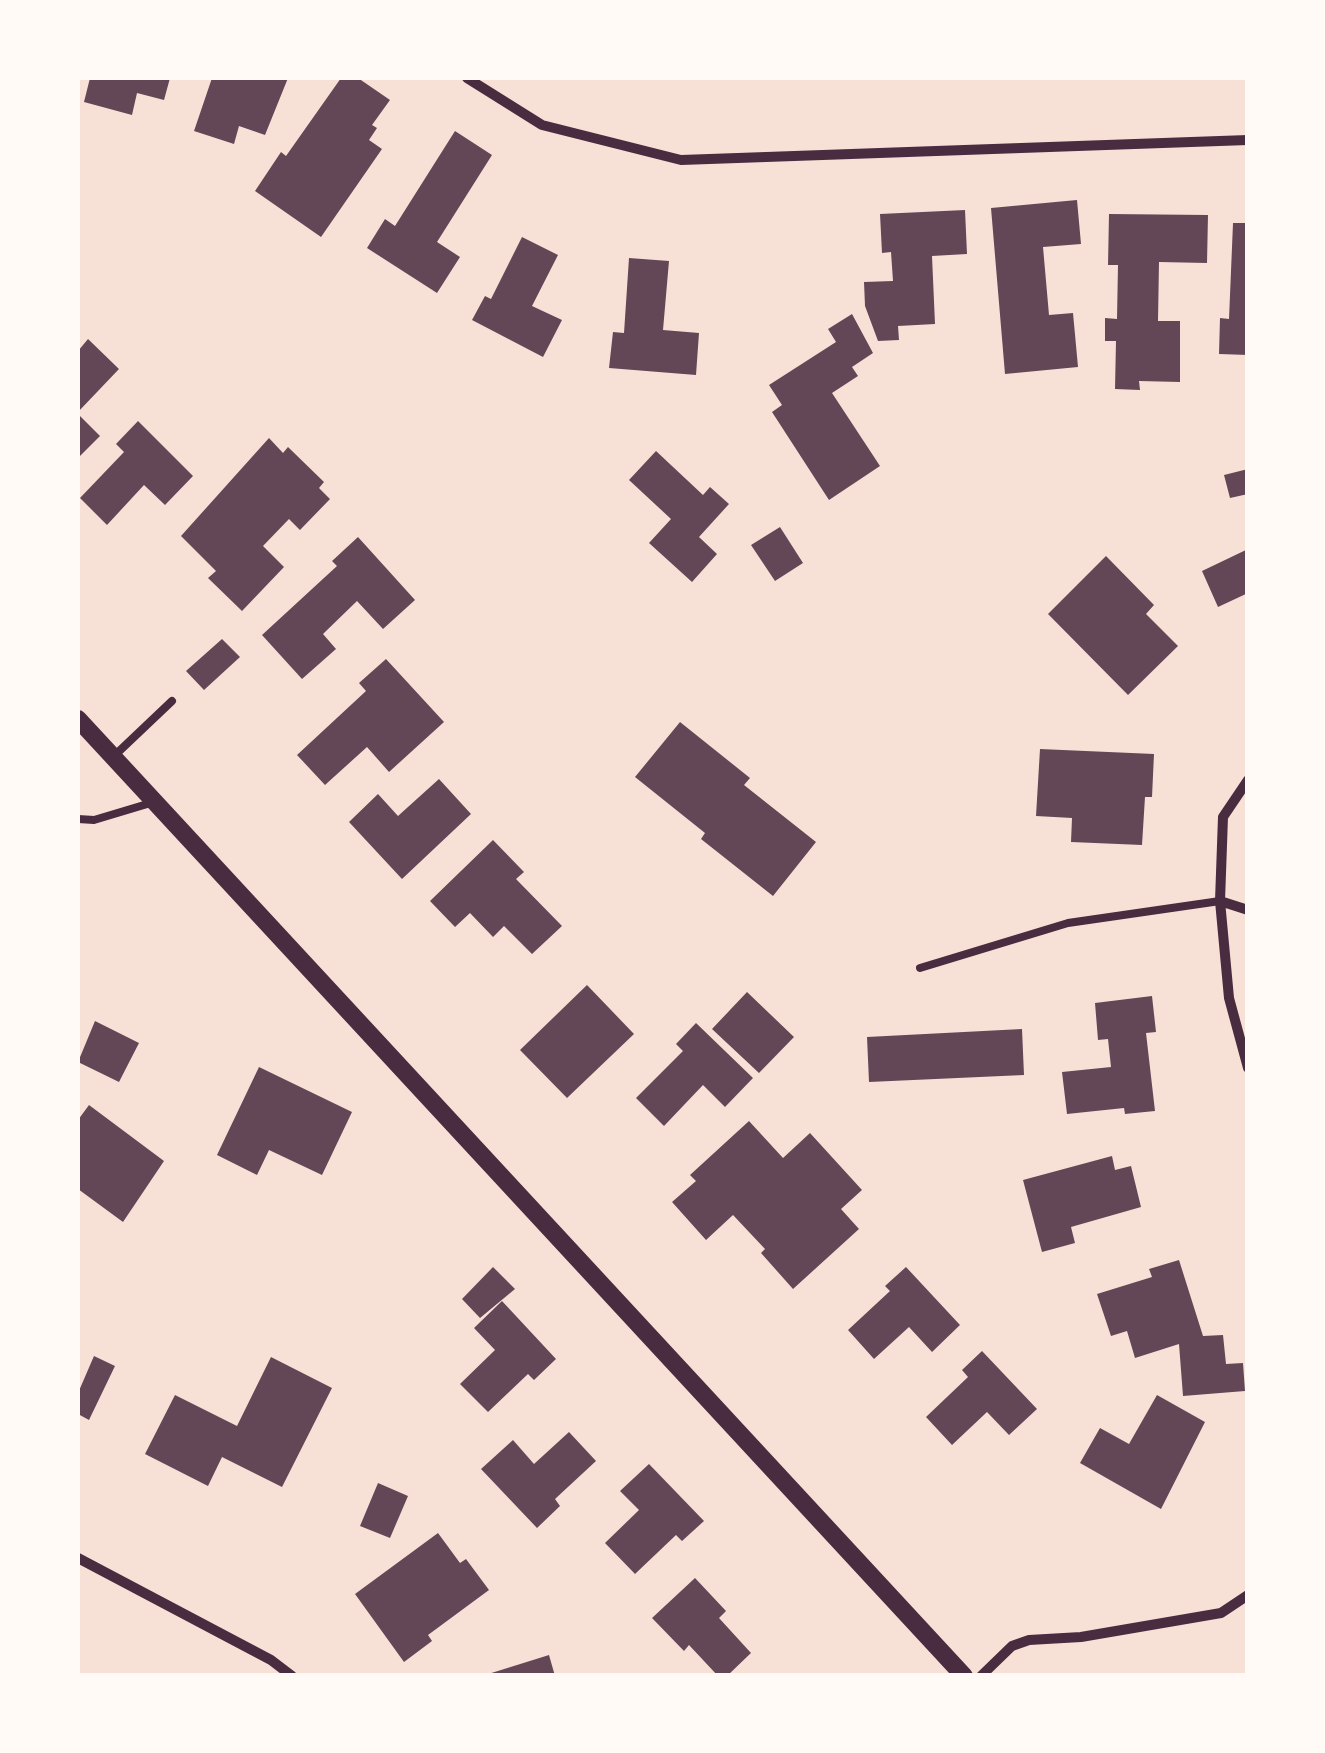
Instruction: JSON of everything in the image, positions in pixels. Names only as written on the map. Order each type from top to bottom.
[{"type":"street","points":[[467,78],[542,125],[681,160],[1248,140]]},
{"type":"street","points":[[78,719],[964,1676]]},
{"type":"street","points":[[1248,780],[1223,817],[1220,900],[1230,998],[1248,1068]]},
{"type":"street","points":[[1220,900],[1248,910]]},
{"type":"street","points":[[78,1558],[271,1660],[292,1676]]},
{"type":"street","points":[[980,1676],[1012,1646],[1029,1640],[1081,1637],[1221,1613],[1248,1595]]},
{"type":"lane","points":[[113,757],[172,701]]},
{"type":"lane","points":[[78,820],[94,820],[154,802]]},
{"type":"lane","points":[[920,968],[1068,923],[1220,900]]},
{"type":"building","points":[[90,78],[170,78],[164,100],[137,93],[132,115],[84,102]]},
{"type":"building","points":[[212,78],[288,78],[265,135],[239,126],[234,144],[194,131]]},
{"type":"building","points":[[341,78],[358,78],[390,100],[372,125],[377,128],[369,140],[382,149],[321,237],[255,191],[281,152],[286,156]]},
{"type":"building","points":[[455,131],[492,155],[437,242],[460,257],[437,293],[367,248],[385,219],[395,226]]},
{"type":"building","points":[[1077,200],[1081,244],[1043,247],[1049,315],[1073,313],[1078,367],[1005,374],[991,208]]},
{"type":"building","points":[[965,210],[967,254],[932,256],[935,324],[898,326],[899,340],[878,341],[865,306],[864,282],[893,281],[891,252],[882,253],[880,214]]},
{"type":"building","points":[[1109,214],[1208,215],[1207,263],[1159,262],[1158,321],[1180,321],[1180,382],[1139,381],[1140,390],[1115,389],[1116,341],[1105,341],[1105,318],[1117,319],[1118,265],[1108,265]]},
{"type":"building","points":[[1233,223],[1248,223],[1248,355],[1219,354],[1220,318],[1229,319]]},
{"type":"building","points":[[522,237],[558,255],[532,306],[562,320],[543,357],[472,320],[485,296],[491,299]]},
{"type":"building","points":[[629,258],[669,261],[663,330],[699,333],[696,375],[609,368],[613,332],[624,333]]},
{"type":"building","points":[[852,314],[873,353],[852,367],[858,376],[832,393],[880,466],[829,500],[772,412],[782,405],[769,385],[836,342],[828,329]]},
{"type":"building","points":[[88,339],[119,369],[78,412],[78,351]]},
{"type":"building","points":[[78,414],[100,436],[78,458]]},
{"type":"building","points":[[138,421],[193,476],[165,505],[144,485],[107,525],[80,498],[124,452],[116,444]]},
{"type":"building","points":[[269,438],[283,453],[288,447],[324,482],[319,488],[330,499],[300,530],[289,519],[263,546],[284,567],[242,611],[208,578],[216,571],[181,536]]},
{"type":"building","points":[[656,451],[703,495],[710,487],[729,504],[699,537],[717,554],[692,582],[649,543],[671,519],[629,480]]},
{"type":"building","points":[[1248,469],[1248,494],[1230,498],[1224,475]]},
{"type":"building","points":[[780,527],[803,563],[775,581],[751,545]]},
{"type":"building","points":[[358,537],[415,600],[383,629],[357,601],[323,634],[336,649],[302,679],[262,635],[337,566],[332,561]]},
{"type":"building","points":[[1248,549],[1248,593],[1218,607],[1202,571]]},
{"type":"building","points":[[1106,556],[1154,605],[1146,614],[1178,646],[1128,695],[1048,614]]},
{"type":"building","points":[[222,639],[240,657],[204,690],[186,671]]},
{"type":"building","points":[[386,659],[444,722],[389,772],[367,747],[325,785],[297,755],[366,691],[359,683]]},
{"type":"building","points":[[680,722],[750,778],[744,785],[816,842],[773,896],[701,839],[705,833],[635,777]]},
{"type":"building","points":[[1040,749],[1154,754],[1152,797],[1145,797],[1142,845],[1071,842],[1072,818],[1036,816]]},
{"type":"building","points":[[439,779],[471,814],[402,879],[349,822],[378,794],[398,816]]},
{"type":"building","points":[[493,840],[524,872],[516,879],[562,926],[532,954],[504,926],[493,937],[470,913],[455,927],[430,901]]},
{"type":"building","points":[[587,985],[634,1034],[567,1098],[520,1050]]},
{"type":"building","points":[[747,992],[794,1037],[759,1073],[712,1029]]},
{"type":"building","points":[[1152,996],[1156,1032],[1146,1033],[1155,1111],[1125,1114],[1124,1108],[1067,1114],[1062,1072],[1111,1067],[1108,1039],[1098,1040],[1095,1003]]},
{"type":"building","points":[[95,1021],[139,1043],[119,1082],[78,1062]]},
{"type":"building","points":[[696,1023],[753,1078],[725,1107],[703,1085],[664,1126],[636,1098],[683,1051],[676,1044]]},
{"type":"building","points":[[1022,1029],[1024,1075],[869,1082],[867,1037]]},
{"type":"building","points":[[259,1067],[352,1112],[322,1175],[269,1150],[257,1175],[217,1155]]},
{"type":"building","points":[[89,1105],[164,1161],[123,1222],[78,1189],[78,1120]]},
{"type":"building","points":[[749,1121],[783,1158],[810,1133],[862,1190],[841,1209],[859,1229],[793,1289],[761,1253],[765,1249],[733,1215],[706,1240],[672,1202],[696,1181],[690,1175]]},
{"type":"building","points":[[1112,1156],[1115,1170],[1131,1166],[1141,1207],[1071,1227],[1075,1243],[1042,1252],[1023,1180]]},
{"type":"building","points":[[1179,1260],[1203,1336],[1223,1335],[1226,1364],[1243,1363],[1245,1391],[1183,1396],[1179,1344],[1135,1358],[1127,1331],[1111,1336],[1097,1294],[1152,1277],[1149,1269]]},
{"type":"building","points":[[493,1267],[515,1289],[480,1318],[462,1299]]},
{"type":"building","points":[[906,1267],[960,1325],[932,1352],[909,1327],[874,1359],[848,1330],[890,1291],[885,1286]]},
{"type":"building","points":[[502,1301],[556,1359],[534,1380],[528,1374],[488,1412],[460,1384],[495,1350],[474,1328]]},
{"type":"building","points":[[982,1351],[1037,1409],[1009,1435],[987,1412],[952,1445],[926,1417],[968,1377],[962,1370]]},
{"type":"building","points":[[94,1356],[115,1366],[89,1420],[78,1414],[78,1393]]},
{"type":"building","points":[[271,1357],[332,1388],[282,1487],[222,1457],[208,1486],[145,1454],[175,1395],[237,1426]]},
{"type":"building","points":[[1157,1395],[1205,1422],[1161,1509],[1080,1463],[1100,1428],[1129,1444]]},
{"type":"building","points":[[569,1432],[596,1461],[555,1499],[560,1506],[537,1528],[481,1469],[513,1440],[534,1464]]},
{"type":"building","points":[[649,1464],[704,1521],[682,1541],[676,1535],[635,1574],[605,1543],[639,1510],[620,1491]]},
{"type":"building","points":[[378,1483],[408,1496],[390,1538],[360,1526]]},
{"type":"building","points":[[438,1533],[460,1563],[466,1559],[489,1590],[428,1635],[432,1641],[404,1662],[355,1594]]},
{"type":"building","points":[[695,1578],[726,1611],[719,1618],[751,1653],[727,1676],[718,1676],[689,1645],[684,1651],[652,1618]]},
{"type":"building","points":[[549,1655],[555,1676],[485,1676],[485,1675]]}]
